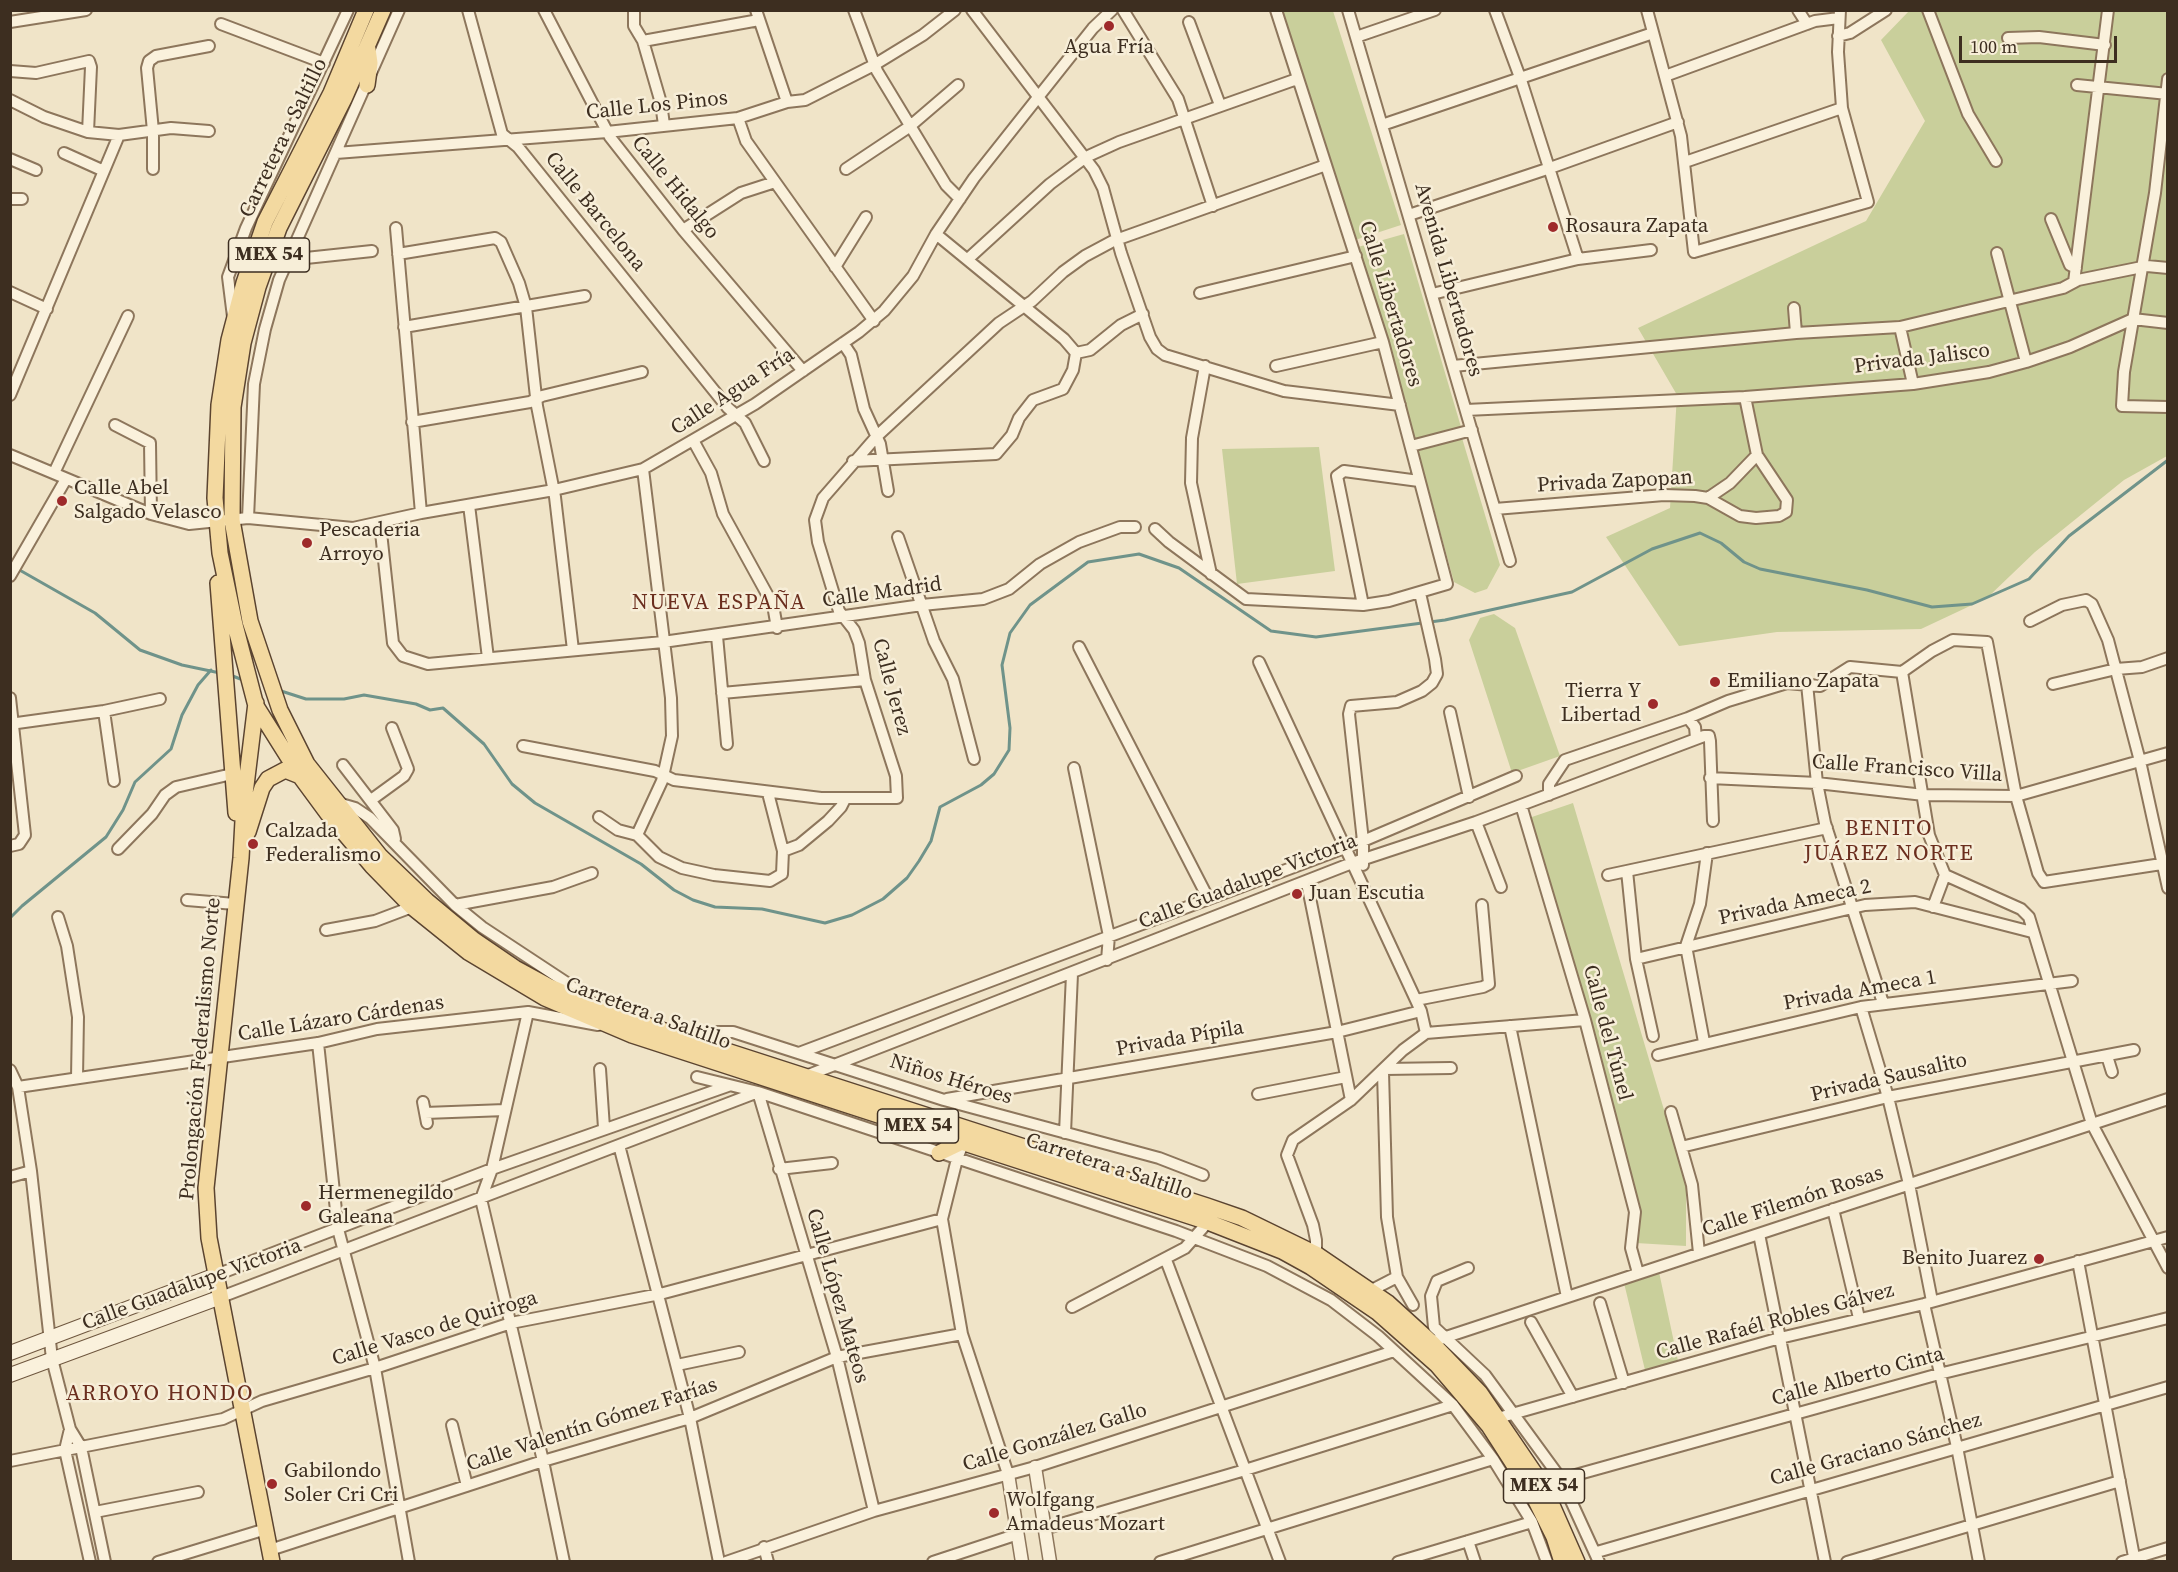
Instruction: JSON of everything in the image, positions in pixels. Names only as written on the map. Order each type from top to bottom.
[{"type":"main road","name":"Carretera a Saltillo","points":[[264,670],[224,520],[219,405],[234,321],[265,222],[331,93],[366,10]]},
{"type":"main road","name":"Carretera a Saltillo","points":[[383,10],[367,48],[279,228],[258,287],[243,343],[233,406],[220,553],[228,626],[260,697],[300,776],[348,840],[412,907],[468,952],[545,998],[610,1027],[1208,1222],[1282,1251],[1311,1267],[1377,1312],[1422,1350],[1489,1426],[1532,1493],[1554,1537],[1562,1562]]},
{"type":"main road","points":[[367,48],[370,63],[367,85]]},
{"type":"main road","name":"Prolongación Federalismo Norte","points":[[228,626],[227,691],[240,858]]},
{"type":"main road","name":"Prolongación Federalismo Norte","points":[[264,670],[244,802],[206,1188],[209,1238],[271,1556]]},
{"type":"main road","name":"Carretera a Saltillo","points":[[260,697],[307,764],[380,856],[427,901],[474,940],[515,968],[590,1004],[688,1039],[1242,1218],[1316,1254],[1437,1335],[1544,1486],[1577,1562]]},
{"type":"main road","points":[[240,858],[262,788],[268,779],[277,772],[285,770],[300,776]]},
{"type":"main road","points":[[939,1153],[964,1141]]},
{"type":"main road","name":"Calle Guadalupe Victoria","points":[[10,1353],[216,1275]]},
{"type":"main road","name":"Calle Guadalupe Victoria","points":[[10,1375],[221,1297]]},
{"type":"street","points":[[10,22],[86,10]]},
{"type":"street","points":[[234,321],[228,288],[232,267],[246,228],[348,10]]},
{"type":"street","points":[[248,518],[254,384],[265,329],[287,260],[399,10]]},
{"type":"street","name":"Calle Barcelona","points":[[468,10],[500,130],[518,147],[728,408],[745,423],[764,461]]},
{"type":"street","name":"Calle Hidalgo","points":[[544,10],[607,132],[683,230],[803,370]]},
{"type":"street","points":[[634,10],[634,26],[643,41],[664,125]]},
{"type":"street","points":[[854,10],[874,65],[909,127],[949,189],[960,199]]},
{"type":"street","name":"Calle Los Pinos","points":[[336,153],[607,132],[738,118],[787,102],[805,100],[874,65],[923,35],[955,10]]},
{"type":"street","points":[[972,10],[1086,157],[1103,188],[1117,240],[1150,337],[1157,349],[1165,355],[1284,391],[1400,405]]},
{"type":"street","name":"Calle Agua Fría","points":[[224,520],[248,518],[353,528],[421,513],[554,490],[643,470],[694,442],[738,415],[874,321],[905,288],[936,234],[960,199],[1093,28],[1112,10]]},
{"type":"street","points":[[1123,10],[1171,85],[1186,118],[1213,206]]},
{"type":"street","name":"Calle Libertadores","points":[[1276,10],[1383,342],[1400,405],[1417,445],[1419,481],[1447,584],[1420,593]]},
{"type":"street","name":"Avenida Libertadores","points":[[1348,10],[1466,410],[1469,431],[1510,561]]},
{"type":"street","points":[[1356,37],[1435,10]]},
{"type":"street","points":[[1495,10],[1521,80],[1578,259]]},
{"type":"street","points":[[1647,10],[1678,122],[1685,162],[1694,252],[1868,202],[1842,108],[1838,36],[1840,14],[1665,75]]},
{"type":"street","points":[[1798,10],[1807,24]]},
{"type":"street","points":[[1838,36],[1850,33],[1886,10]]},
{"type":"street","points":[[1928,10],[1968,114],[1996,161]]},
{"type":"street","points":[[2074,282],[2108,10]]},
{"type":"street","points":[[643,41],[758,15],[787,102]]},
{"type":"street","points":[[1189,22],[1220,105]]},
{"type":"street","points":[[221,24],[324,63]]},
{"type":"street","points":[[1382,125],[1521,80],[1653,33]]},
{"type":"street","points":[[2008,38],[2039,37],[2105,45]]},
{"type":"street","points":[[153,170],[153,131],[147,68],[149,61],[156,56],[210,46]]},
{"type":"street","points":[[10,71],[36,72],[89,61],[88,132]]},
{"type":"street","points":[[969,258],[1050,184],[1086,157],[1119,142],[1297,79]]},
{"type":"street","points":[[2168,79],[2155,193],[2144,267],[2133,319],[2121,406],[2168,407]]},
{"type":"street","points":[[846,169],[909,127],[958,85]]},
{"type":"street","points":[[2077,85],[2167,94]]},
{"type":"street","points":[[10,100],[44,117],[88,132],[119,135],[171,128],[209,131]]},
{"type":"street","points":[[1685,162],[1842,108]]},
{"type":"street","points":[[738,118],[746,141],[874,321]]},
{"type":"street","points":[[1409,215],[1678,122]]},
{"type":"street","points":[[10,395],[119,135]]},
{"type":"street","points":[[64,153],[104,171]]},
{"type":"street","points":[[10,159],[36,170]]},
{"type":"street","name":"Calle Jerez","points":[[844,799],[897,798],[896,776],[865,680],[856,634],[839,611],[818,542],[815,520],[823,498],[877,436],[999,323],[1024,306],[1074,263],[1117,240],[1326,165]]},
{"type":"street","points":[[683,230],[741,194],[775,182]]},
{"type":"street","points":[[2155,193],[2168,194]]},
{"type":"street","points":[[10,199],[22,200]]},
{"type":"street","points":[[834,267],[866,217]]},
{"type":"street","points":[[2051,219],[2070,265],[2076,268]]},
{"type":"street","points":[[396,228],[421,513]]},
{"type":"street","points":[[936,234],[969,258],[1064,339],[1076,353]]},
{"type":"street","points":[[398,254],[497,238],[519,283],[526,307],[536,399],[554,490],[573,650]]},
{"type":"street","points":[[1432,294],[1578,259],[1652,250]]},
{"type":"street","points":[[287,260],[372,251]]},
{"type":"street","points":[[1997,253],[2012,301],[2026,362]]},
{"type":"street","points":[[1200,293],[1356,256]]},
{"type":"street","points":[[1453,366],[1796,333],[1900,327],[2064,288],[2074,282],[2144,267],[2168,268]]},
{"type":"street","points":[[10,292],[47,309]]},
{"type":"street","points":[[404,327],[585,296]]},
{"type":"street","points":[[1794,308],[1796,333]]},
{"type":"street","points":[[1076,353],[1090,350],[1121,326],[1143,314]]},
{"type":"street","points":[[54,473],[128,315]]},
{"type":"street","points":[[2133,319],[2168,323]]},
{"type":"street","name":"Privada Jalisco","points":[[1466,410],[1744,397],[1913,384],[1989,372],[2026,362],[2070,347],[2133,319]]},
{"type":"street","points":[[1900,327],[1913,384]]},
{"type":"street","points":[[1276,366],[1383,342]]},
{"type":"street","points":[[843,343],[851,355],[864,409],[877,436],[888,491]]},
{"type":"street","points":[[853,461],[884,462],[996,454],[1012,435],[1019,418],[1032,400],[1063,389],[1073,370],[1076,353]]},
{"type":"street","points":[[1205,366],[1192,438],[1191,483],[1211,574]]},
{"type":"street","points":[[412,422],[536,399],[642,372]]},
{"type":"street","name":"Privada Zapopan","points":[[1495,509],[1664,495],[1708,498],[1740,516],[1756,518],[1779,516],[1786,512],[1787,500],[1758,455],[1744,397]]},
{"type":"street","points":[[115,425],[150,443],[151,514]]},
{"type":"street","points":[[1417,445],[1469,431]]},
{"type":"street","points":[[694,442],[711,473],[723,514],[773,606],[777,628]]},
{"type":"street","points":[[10,455],[151,514],[189,524],[224,520]]},
{"type":"street","points":[[1708,498],[1730,483],[1758,455]]},
{"type":"street","points":[[637,835],[664,775],[669,754],[672,717],[643,470]]},
{"type":"street","points":[[1363,605],[1336,479],[1338,474],[1344,471],[1419,481]]},
{"type":"street","points":[[10,576],[66,479]]},
{"type":"street","points":[[469,505],[488,658]]},
{"type":"street","name":"Calle Madrid","points":[[380,523],[393,643],[403,657],[428,664],[717,636],[922,605],[983,599],[999,595],[1040,564],[1078,542],[1120,527],[1136,527]]},
{"type":"street","points":[[1155,529],[1246,599],[1363,605],[1420,593],[1437,674],[1432,683],[1422,691],[1397,702],[1351,706],[1349,714],[1365,859],[1360,880]]},
{"type":"street","points":[[898,537],[934,641],[953,679],[974,759]]},
{"type":"street","points":[[2030,621],[2062,605],[2086,600],[2092,604],[2108,640],[2116,669],[2166,864],[2168,888]]},
{"type":"street","points":[[717,636],[727,744]]},
{"type":"street","points":[[1548,795],[1549,784],[1565,760],[1688,718],[1759,690],[1787,683],[1820,686],[1850,667],[1902,672],[1932,651],[1953,640],[1987,642],[2016,796],[2038,873],[2044,882],[2166,864]]},
{"type":"street","points":[[1079,647],[1208,898]]},
{"type":"street","points":[[2053,684],[2116,669],[2142,667],[2168,658]]},
{"type":"street","points":[[1259,663],[1421,1011],[1426,1033]]},
{"type":"street","points":[[1902,672],[1929,835],[1945,875],[1933,907]]},
{"type":"street","points":[[722,693],[865,680]]},
{"type":"street","points":[[1807,684],[1817,783],[1827,828],[1883,1003]]},
{"type":"street","points":[[10,698],[25,834],[23,841],[10,846]]},
{"type":"street","points":[[12,724],[104,711],[160,699]]},
{"type":"street","points":[[104,711],[114,781]]},
{"type":"street","points":[[1450,712],[1469,797]]},
{"type":"street","points":[[1688,718],[1695,727],[1695,738]]},
{"type":"street","points":[[371,800],[404,776],[408,770],[392,728]]},
{"type":"street","name":"Calle Guadalupe Victoria","points":[[806,1076],[1307,883],[1352,863],[1476,822],[1695,738],[1709,736],[1710,778]]},
{"type":"street","points":[[523,746],[664,775],[674,780],[768,793],[844,799],[841,807],[828,821],[799,845],[783,851]]},
{"type":"street","name":"Calle Francisco Villa","points":[[1710,778],[1817,783],[1924,795],[2016,796],[2168,753]]},
{"type":"street","points":[[343,765],[393,830],[395,842]]},
{"type":"street","points":[[1074,768],[1109,936],[1107,960]]},
{"type":"street","points":[[118,849],[152,814],[165,795],[176,787],[232,774]]},
{"type":"street","name":"Calle Guadalupe Victoria","points":[[799,1053],[1363,841],[1515,776]]},
{"type":"street","points":[[1710,778],[1713,821]]},
{"type":"street","points":[[599,817],[618,830],[637,835],[659,857],[682,868],[714,875],[774,881],[782,874],[783,851],[768,793]]},
{"type":"street","points":[[338,803],[355,808],[370,818],[455,905],[482,927],[570,985],[590,1004]]},
{"type":"street","name":"Calle del Túnel","points":[[1521,805],[1585,1020],[1635,1212],[1631,1248],[1638,1273]]},
{"type":"street","points":[[1476,822],[1501,887]]},
{"type":"street","points":[[1608,875],[1827,828]]},
{"type":"street","points":[[1704,1042],[1686,946],[1700,904],[1707,854]]},
{"type":"street","points":[[1627,871],[1636,959],[1653,1036]]},
{"type":"street","points":[[455,905],[553,887],[592,873]]},
{"type":"street","points":[[1945,875],[2021,909],[2028,917],[2092,1124],[2152,1242],[2168,1268]]},
{"type":"street","points":[[1307,883],[1351,1100]]},
{"type":"street","points":[[187,900],[235,904]]},
{"type":"street","name":"Privada Ameca 2","points":[[1636,959],[1852,908],[1916,902],[2032,932]]},
{"type":"street","points":[[1416,1000],[1489,984],[1482,905]]},
{"type":"street","points":[[326,930],[375,921],[412,907]]},
{"type":"street","points":[[58,917],[67,946],[78,1017],[77,1078]]},
{"type":"street","points":[[1065,1133],[1072,974]]},
{"type":"street","name":"Privada Ameca 1","points":[[1658,1055],[1704,1042],[1861,1006],[2072,981]]},
{"type":"street","points":[[1861,1006],[1888,1097],[1909,1184],[1939,1374],[1957,1447],[1979,1562]]},
{"type":"street","name":"Privada Pípila","points":[[944,1100],[1337,1032],[1421,1011]]},
{"type":"street","points":[[528,1012],[492,1169],[481,1199],[543,1461],[564,1562]]},
{"type":"street","name":"Calle Lázaro Cárdenas","points":[[18,1087],[318,1043],[377,1029],[528,1012],[610,1027]]},
{"type":"street","points":[[1316,1254],[1316,1240],[1312,1226],[1286,1152],[1293,1140],[1351,1100],[1403,1050],[1426,1033],[1585,1020]]},
{"type":"street","points":[[1510,1026],[1567,1297]]},
{"type":"street","name":"Niños Héroes","points":[[688,1039],[724,1031],[944,1100],[1159,1158],[1203,1175]]},
{"type":"street","points":[[318,1043],[338,1228],[375,1368],[409,1562]]},
{"type":"street","name":"Privada Sausalito","points":[[1681,1147],[1888,1097],[2134,1050]]},
{"type":"street","points":[[2107,1056],[2112,1072]]},
{"type":"street","points":[[1384,1070],[1451,1068]]},
{"type":"street","points":[[600,1069],[604,1128]]},
{"type":"street","points":[[10,1070],[18,1087],[32,1171],[51,1359],[70,1429],[81,1447],[105,1562]]},
{"type":"street","points":[[1384,1070],[1387,1217],[1397,1277],[1413,1305]]},
{"type":"street","points":[[697,1077],[758,1092],[957,1160],[1085,1199],[1196,1238],[1267,1266],[1331,1300],[1394,1351],[1453,1405],[1493,1459],[1532,1522],[1547,1562]]},
{"type":"street","points":[[1258,1094],[1347,1077]]},
{"type":"street","name":"Calle Guadalupe Victoria","points":[[216,1275],[492,1169],[728,1086]]},
{"type":"street","name":"Calle Guadalupe Victoria","points":[[221,1297],[758,1092]]},
{"type":"street","name":"Calle López Mateos","points":[[758,1092],[779,1169],[837,1357],[874,1511]]},
{"type":"street","name":"Calle Filemón Rosas","points":[[1437,1335],[1567,1297],[2168,1099]]},
{"type":"street","points":[[425,1113],[505,1110]]},
{"type":"street","points":[[1671,1112],[1692,1185],[1699,1253]]},
{"type":"street","points":[[964,1141],[942,1219],[962,1334],[1008,1474],[1022,1562]]},
{"type":"street","points":[[619,1145],[660,1294],[690,1418],[719,1562]]},
{"type":"street","points":[[779,1169],[832,1163]]},
{"type":"street","points":[[10,1177],[32,1171]]},
{"type":"street","points":[[1833,1209],[1859,1318]]},
{"type":"street","name":"Calle Vasco de Quiroga","points":[[10,1461],[223,1419],[262,1401],[375,1368],[511,1323],[660,1294],[942,1219]]},
{"type":"street","points":[[1072,1307],[1166,1260],[1196,1238],[1208,1222]]},
{"type":"street","points":[[1759,1234],[1825,1562]]},
{"type":"street","name":"Calle Rafaél Robles Gálvez","points":[[1498,1419],[1780,1338],[1928,1303],[2168,1237]]},
{"type":"street","points":[[1166,1260],[1280,1562]]},
{"type":"street","points":[[2078,1261],[2134,1560]]},
{"type":"street","points":[[1437,1335],[1431,1296],[1437,1281],[1468,1268]]},
{"type":"street","points":[[1370,1291],[1397,1277]]},
{"type":"street","points":[[1600,1303],[1624,1383]]},
{"type":"street","name":"Calle Alberto Cinta","points":[[1561,1479],[1939,1374],[2168,1318]]},
{"type":"street","points":[[1531,1322],[1573,1397]]},
{"type":"street","name":"Calle Valentín Gómez Farías","points":[[271,1556],[400,1508],[543,1461],[690,1418],[837,1357],[962,1334]]},
{"type":"street","name":"Carretera a Saltillo","points":[[1437,1335],[1485,1375],[1515,1414],[1561,1479],[1598,1557]]},
{"type":"street","name":"Calle González Gallo","points":[[726,1562],[764,1547],[874,1511],[1035,1467],[1394,1351]]},
{"type":"street","points":[[677,1365],[739,1352]]},
{"type":"street","name":"Calle Graciano Sánchez","points":[[1598,1557],[1810,1489],[2168,1387]]},
{"type":"street","points":[[1044,1529],[1245,1470],[1453,1405]]},
{"type":"street","points":[[452,1425],[467,1486]]},
{"type":"street","points":[[70,1429],[65,1450],[90,1562]]},
{"type":"street","points":[[1160,1562],[1493,1459]]},
{"type":"street","points":[[1035,1467],[1050,1562]]},
{"type":"street","points":[[1847,1562],[1972,1523],[2120,1481]]},
{"type":"street","points":[[95,1512],[198,1492]]},
{"type":"street","points":[[1398,1562],[1532,1522]]},
{"type":"street","points":[[158,1562],[266,1529]]},
{"type":"street","points":[[933,1562],[1018,1533]]},
{"type":"street","points":[[1468,1541],[1475,1562]]},
{"type":"street","points":[[764,1547],[768,1562]]},
{"type":"street","points":[[2122,1562],[2168,1548]]},
{"type":"green space","points":[[1282,11],[1333,11],[1401,225],[1355,240]]},
{"type":"green space","points":[[1909,11],[2167,11],[2167,456],[2124,480],[2035,552],[1987,598],[1921,629],[1777,632],[1679,646],[1606,537],[1670,508],[1677,395],[1638,328],[1866,221],[1925,121],[1881,40]]},
{"type":"green space","points":[[1404,234],[1461,427],[1415,440],[1358,247]]},
{"type":"green space","points":[[1462,438],[1500,565],[1487,589],[1475,593],[1454,582],[1418,451]]},
{"type":"green space","points":[[1319,447],[1335,571],[1237,584],[1222,449]]},
{"type":"green space","points":[[1494,614],[1515,628],[1560,756],[1512,773],[1469,640],[1480,618]]},
{"type":"green space","points":[[1573,803],[1686,1184],[1686,1246],[1636,1243],[1641,1210],[1606,1078],[1529,818]]},
{"type":"green space","points":[[1659,1272],[1678,1361],[1645,1370],[1624,1283]]},
{"type":"waterway","points":[[278,690],[306,699],[344,699],[364,695],[416,704],[430,710],[443,708],[484,744],[512,784],[535,803],[641,864],[674,890],[693,900],[715,907],[762,909],[825,923],[852,915],[883,899],[907,878],[931,841],[940,807],[981,785],[994,774],[1009,750],[1010,728],[1002,665],[1010,633],[1030,605],[1088,562],[1139,554],[1179,568],[1271,631],[1316,637],[1445,620],[1572,592],[1652,549],[1700,533],[1721,543],[1744,562],[1760,569],[1867,590],[1932,607],[1972,604],[2029,579],[2069,536],[2168,460]]},
{"type":"waterway","points":[[16,568],[95,613],[140,650],[182,665],[220,673]]},
{"type":"waterway","points":[[10,918],[106,837],[123,810],[135,782],[171,749],[182,715],[198,685],[211,670]]},
{"type":"waterway","points":[[230,675],[243,680]]},
{"type":"place","name":"Agua Fría","points":[[1109,26]]},
{"type":"place","name":"Rosaura Zapata","points":[[1553,227]]},
{"type":"place","name":"Calle Abel Salgado Velasco","points":[[62,501]]},
{"type":"place","name":"Pescaderia Arroyo","points":[[307,543]]},
{"type":"place","name":"Emiliano Zapata","points":[[1715,682]]},
{"type":"place","name":"Tierra Y Libertad","points":[[1653,704]]},
{"type":"place","name":"Calzada Federalismo","points":[[253,844]]},
{"type":"place","name":"Juan Escutia","points":[[1297,894]]},
{"type":"place","name":"Hermenegildo Galeana","points":[[306,1206]]},
{"type":"place","name":"Benito Juarez","points":[[2039,1259]]},
{"type":"place","name":"Gabilondo Soler Cri Cri","points":[[272,1484]]},
{"type":"place","name":"Wolfgang Amadeus Mozart","points":[[994,1513]]},
{"type":"district","name":"NUEVA ESPAÑA","points":[[719,603]]},
{"type":"district","name":"BENITO JUÁREZ NORTE","points":[[1889,842]]},
{"type":"district","name":"ARROYO HONDO","points":[[160,1394]]}]
